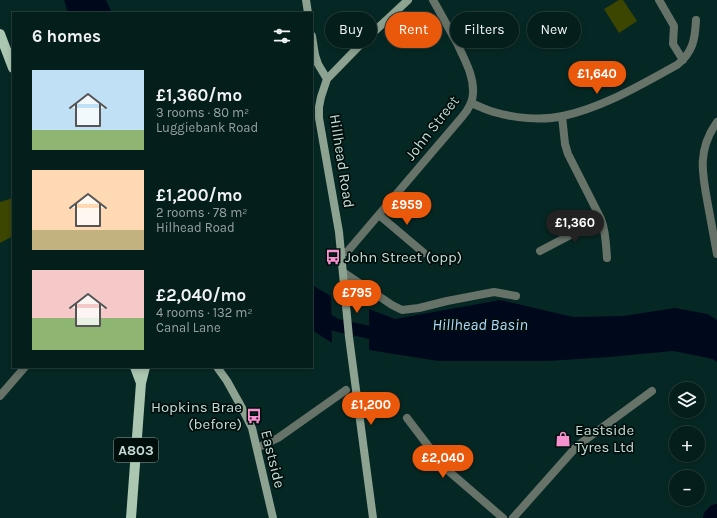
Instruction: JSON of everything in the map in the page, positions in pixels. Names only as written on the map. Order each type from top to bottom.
[{"type":"main road","points":[[0,34],[12,65]]},
{"type":"main road","name":"A803","points":[[135,368],[141,383]]},
{"type":"main road","name":"A803","points":[[131,518],[141,383],[145,368]]},
{"type":"street","points":[[306,0],[308,12]]},
{"type":"street","points":[[313,42],[318,64],[327,79],[362,42],[408,0]]},
{"type":"street","name":"John Street","points":[[341,252],[347,252],[468,110],[471,103],[473,86],[469,69],[433,0]]},
{"type":"street","points":[[659,0],[674,26],[673,44],[683,60]]},
{"type":"street","points":[[471,103],[492,112],[512,116],[544,118],[562,116],[593,107],[616,97],[677,65],[683,60],[693,45],[696,20]]},
{"type":"street","name":"Hillhead Road","points":[[327,79],[319,107],[320,118],[336,211],[349,337],[373,518]]},
{"type":"street","points":[[562,116],[565,144],[568,154],[601,219],[604,228],[607,258]]},
{"type":"street","points":[[717,122],[706,141],[702,164],[717,254]]},
{"type":"street","points":[[378,215],[424,253]]},
{"type":"street","points":[[540,251],[601,219]]},
{"type":"street","points":[[343,272],[392,305],[402,310],[419,308],[494,292],[516,296]]},
{"type":"street","points":[[2,391],[24,368]]},
{"type":"street","name":"Eastside","points":[[218,368],[242,408],[252,428],[273,518]]},
{"type":"street","points":[[257,448],[278,438],[346,390]]},
{"type":"street","points":[[513,518],[577,446],[652,391]]},
{"type":"street","points":[[407,418],[445,468],[503,518]]},
{"type":"green space","points":[[619,0],[623,0],[637,21],[619,33],[604,9]]},
{"type":"green space","points":[[12,198],[12,237],[0,243],[0,202]]},
{"type":"water","points":[[64,0],[106,0],[112,12],[68,12]]},
{"type":"water","points":[[313,286],[331,296],[332,343],[313,331]]},
{"type":"water","name":"Hillhead Basin","points":[[500,300],[573,317],[623,316],[675,308],[708,314],[717,320],[717,362],[713,359],[673,351],[548,361],[438,361],[369,350],[369,309],[395,319]]},
{"type":"waterway","points":[[313,312],[336,325],[386,336]]},
{"type":"waterway","points":[[714,518],[717,515]]},
{"type":"place","name":"John Street (opp)","points":[[333,257]]},
{"type":"place","name":"Hopkins Brae (before)","points":[[254,416]]},
{"type":"place","name":"Eastside Tyres Ltd","points":[[563,439]]}]
